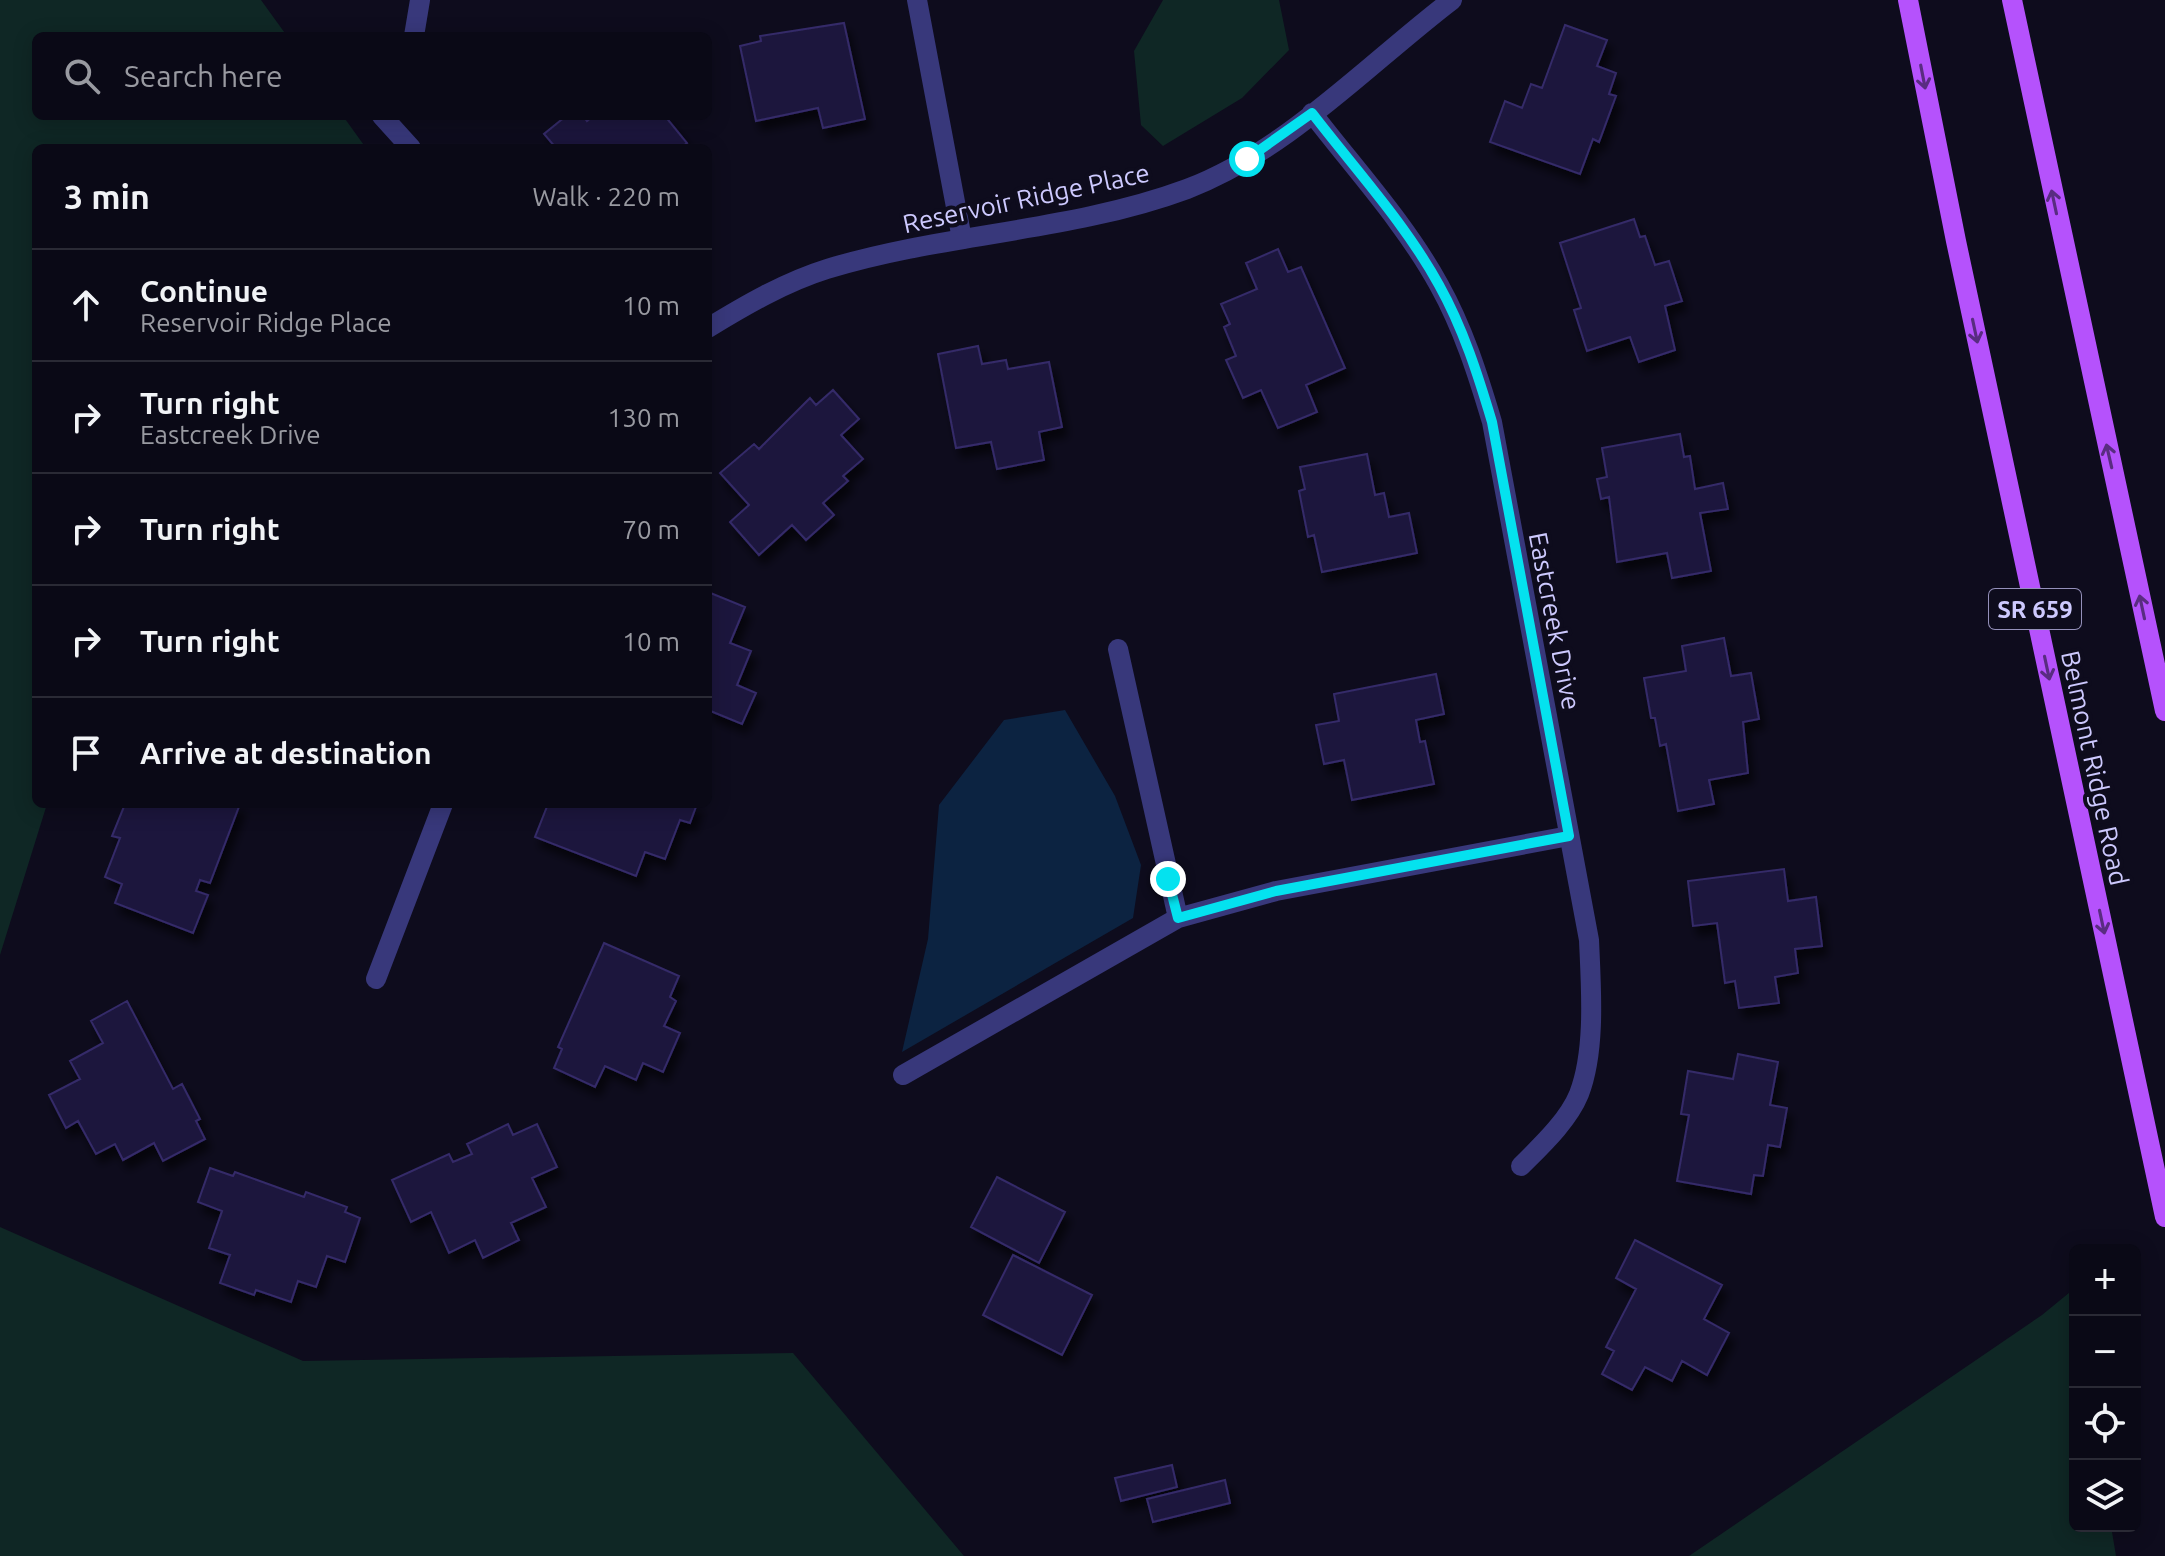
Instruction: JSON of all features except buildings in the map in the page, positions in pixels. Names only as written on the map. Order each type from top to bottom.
[{"type":"main road","name":"Belmont Ridge Road","points":[[1908,0],[1956,241],[2165,1217]]},
{"type":"main road","points":[[2012,0],[2165,711]]},
{"type":"street","points":[[415,32],[420,0]]},
{"type":"street","points":[[917,0],[962,239]]},
{"type":"street","name":"Reservoir Ridge Place","points":[[712,326],[744,306],[825,269],[962,239],[1126,209],[1189,188],[1247,159],[1312,113],[1452,0]]},
{"type":"street","name":"Eastcreek Drive","points":[[1312,113],[1403,230],[1439,285],[1473,360],[1492,422],[1589,940],[1592,1021],[1579,1094],[1549,1136],[1521,1166]]},
{"type":"street","points":[[386,120],[407,144]]},
{"type":"street","points":[[1118,649],[1178,918]]},
{"type":"street","points":[[376,979],[441,808]]},
{"type":"street","points":[[903,1075],[1178,918],[1276,891],[1569,836]]},
{"type":"green space","points":[[0,0],[261,0],[284,32],[32,32],[32,120],[346,120],[363,144],[32,144],[32,808],[46,808],[0,955]]},
{"type":"green space","points":[[1163,0],[1279,0],[1289,50],[1242,98],[1163,146],[1141,125],[1134,51]]},
{"type":"green space","points":[[0,1227],[303,1361],[793,1353],[964,1556],[0,1556]]},
{"type":"green space","points":[[2069,1293],[2069,1532],[2112,1532],[2116,1556],[1689,1556],[2042,1315]]},
{"type":"water","points":[[1065,710],[1115,796],[1141,865],[1133,918],[902,1052],[928,939],[939,805],[1004,720]]},
{"type":"route","points":[[1168,879],[1178,918],[1276,891],[1569,836],[1492,422],[1473,360],[1439,285],[1403,230],[1312,113],[1247,159]]}]
